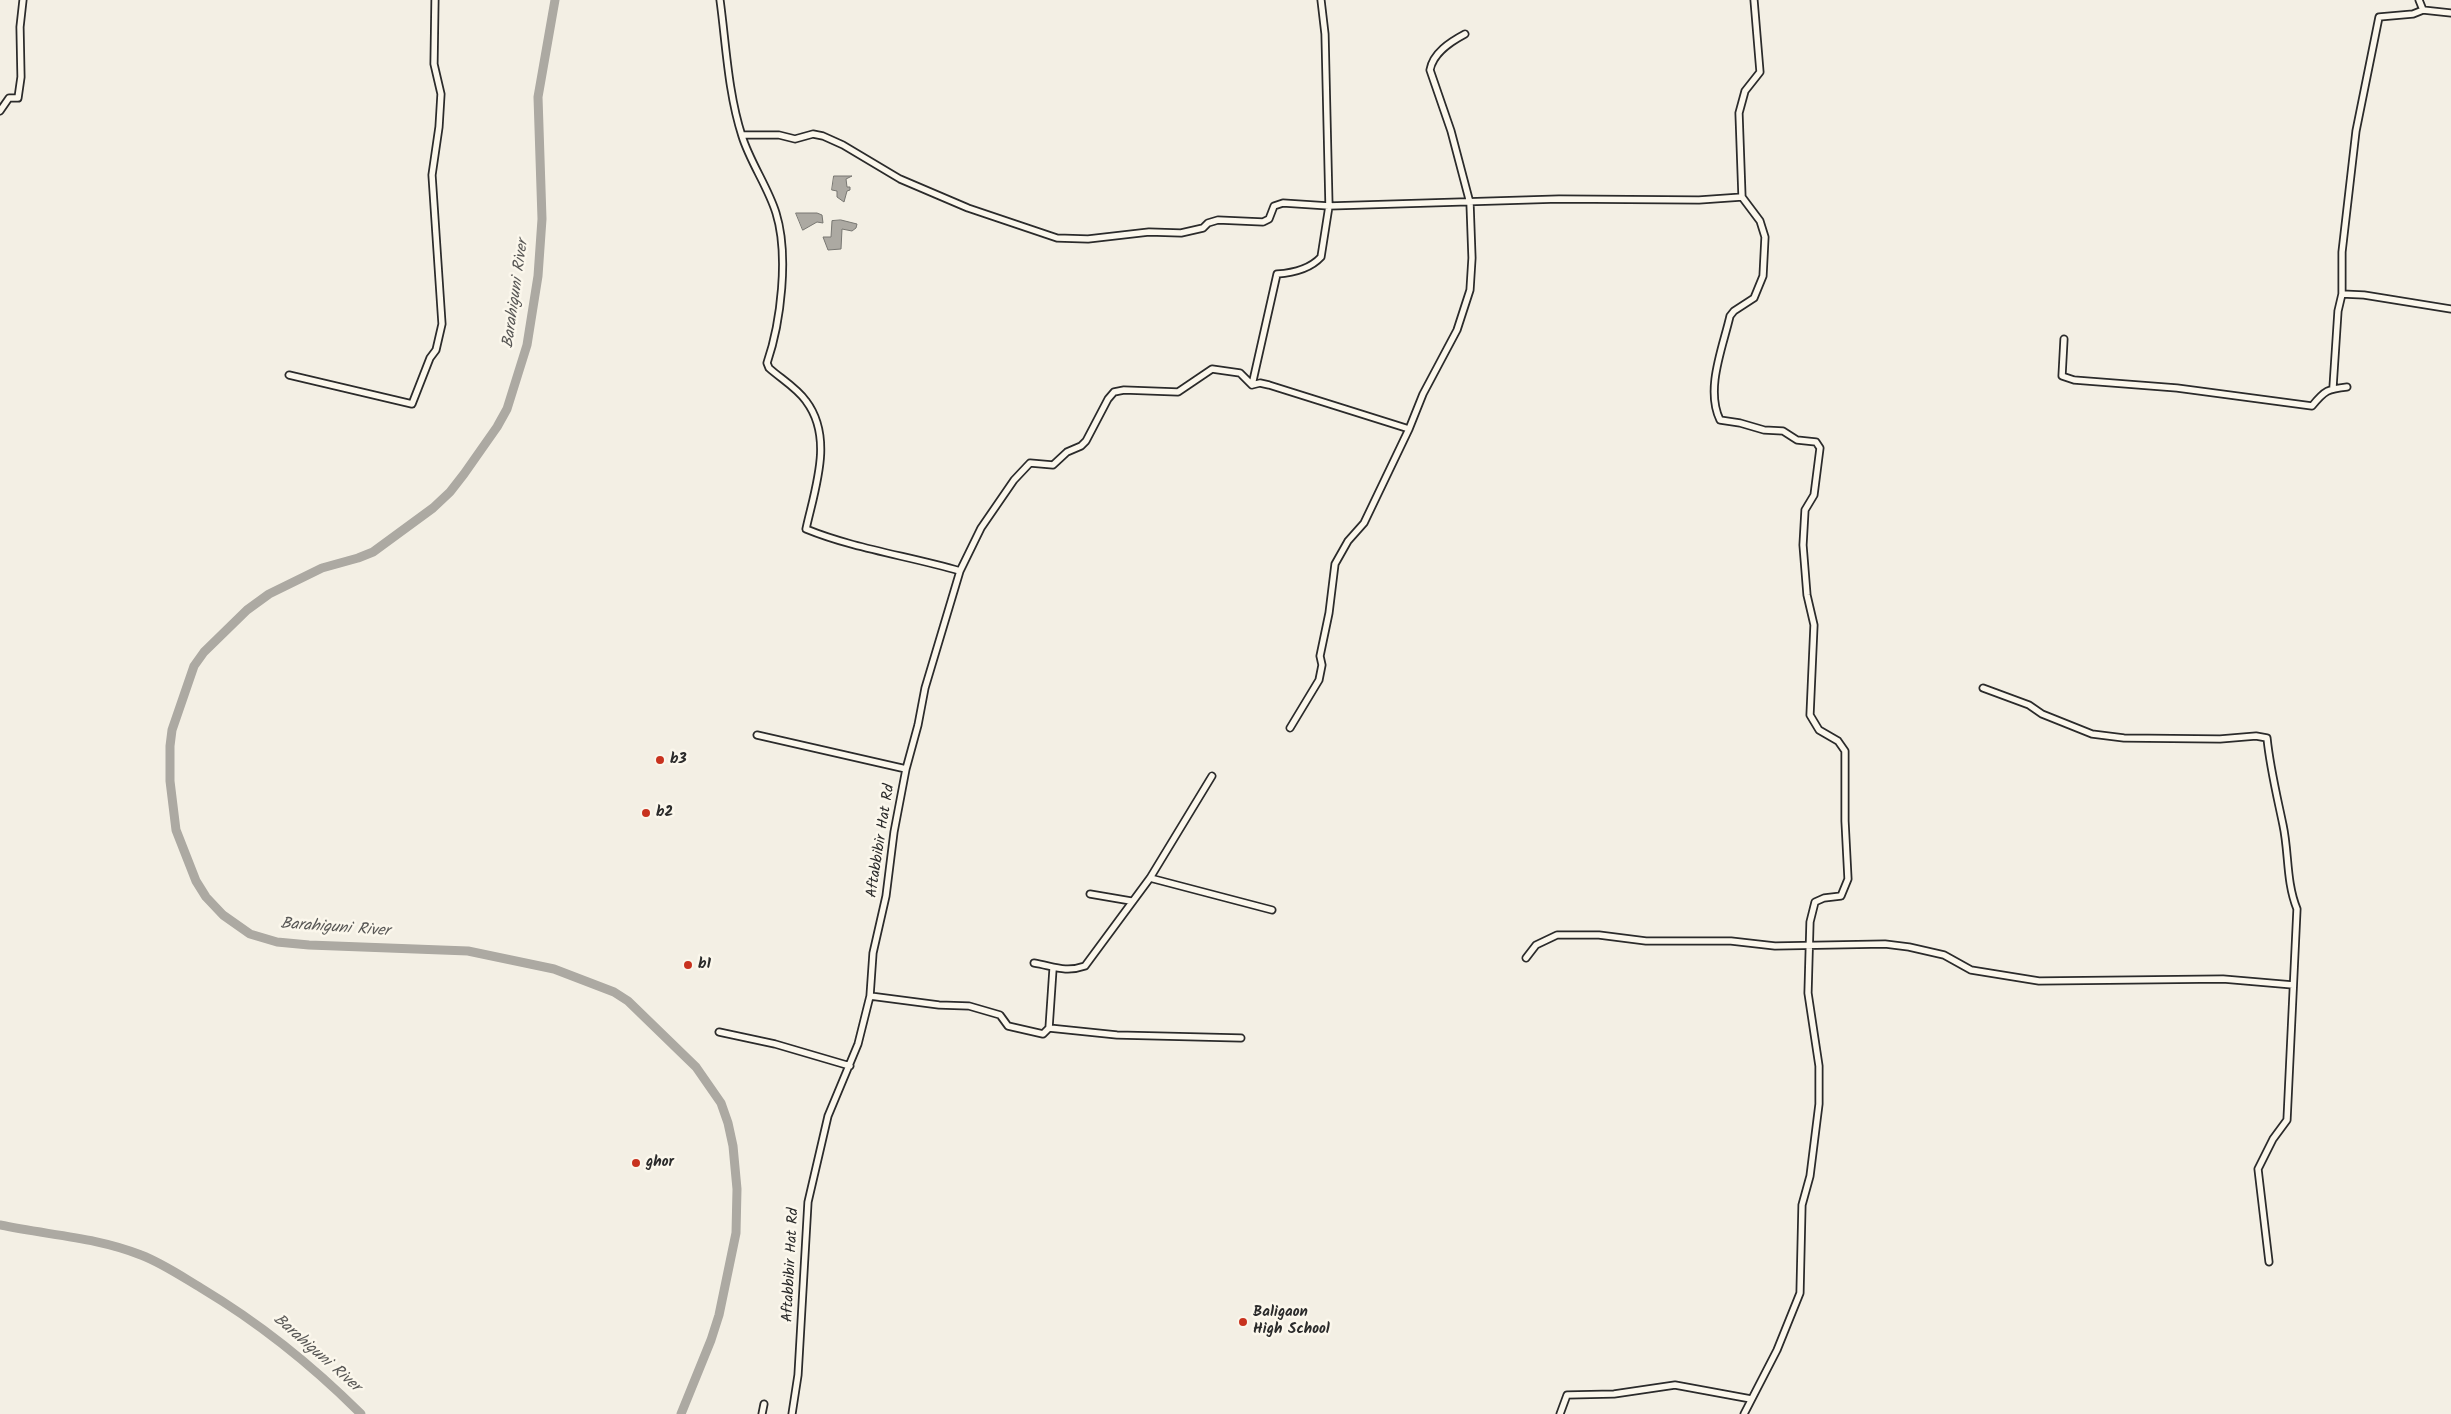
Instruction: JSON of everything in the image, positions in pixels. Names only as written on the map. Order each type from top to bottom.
[{"type":"street","points":[[0,111],[9,98],[18,98],[20,27],[23,0]]},
{"type":"street","points":[[289,375],[412,404],[430,358],[436,350],[441,337],[442,306],[435,246],[432,175],[439,127],[441,94],[434,64],[435,0]]},
{"type":"street","points":[[720,0],[734,102],[742,135],[755,170],[775,211],[779,228],[781,270],[776,328],[767,363],[769,368],[806,400],[817,423],[822,457],[806,529],[830,538],[960,570]]},
{"type":"street","points":[[1321,0],[1325,34],[1329,206],[1321,257],[1315,263],[1294,273],[1277,274],[1252,385],[1260,383],[1269,385],[1409,429]]},
{"type":"street","points":[[1744,1414],[1777,1350],[1800,1293],[1802,1205],[1810,1176],[1819,1104],[1819,1066],[1808,993],[1808,944],[1812,906],[1818,900],[1841,896],[1848,879],[1845,821],[1845,751],[1838,741],[1819,730],[1810,715],[1814,625],[1807,595],[1803,545],[1805,510],[1814,495],[1820,448],[1816,442],[1797,440],[1783,431],[1764,430],[1740,423],[1720,420],[1715,402],[1715,379],[1730,316],[1734,310],[1754,298],[1763,276],[1765,237],[1760,221],[1742,197],[1739,113],[1745,91],[1760,72],[1754,0]]},
{"type":"street","points":[[2333,387],[2338,311],[2342,294],[2342,252],[2356,131],[2379,17],[2413,14],[2422,4],[2451,14]]},
{"type":"street","points":[[1290,728],[1319,680],[1322,665],[1320,656],[1329,613],[1335,564],[1348,542],[1364,523],[1409,429],[1423,394],[1457,330],[1467,303],[1472,258],[1470,203],[1451,131],[1430,70],[1432,61],[1450,42],[1464,34]]},
{"type":"street","points":[[742,135],[779,135],[795,139],[814,134],[823,136],[843,144],[900,179],[968,208],[1057,238],[1088,239],[1148,232],[1181,233],[1203,228],[1212,221],[1267,221],[1274,206],[1282,203],[1329,206],[1559,199],[1700,200],[1742,197]]},
{"type":"street","points":[[2342,294],[2364,295],[2451,309]]},
{"type":"street","points":[[2064,340],[2062,376],[2074,380],[2177,388],[2312,406],[2321,394],[2333,387],[2347,387]]},
{"type":"street","name":"Aftabbibir Hat Rd","points":[[792,1414],[798,1375],[808,1202],[828,1116],[850,1066],[870,996],[873,953],[886,896],[894,832],[906,769],[918,726],[925,688],[960,570],[981,528],[1026,466],[1030,463],[1053,465],[1066,452],[1082,446],[1108,399],[1114,392],[1124,390],[1165,392],[1182,390],[1212,369],[1240,373],[1252,385]]},
{"type":"street","points":[[1983,688],[2029,705],[2042,714],[2092,734],[2124,738],[2220,739],[2256,736],[2267,738],[2274,790],[2283,826],[2291,895],[2297,909],[2287,1120],[2273,1139],[2258,1169],[2269,1262]]},
{"type":"street","points":[[757,735],[906,769]]},
{"type":"street","points":[[1034,963],[1053,969],[1085,966],[1150,878],[1212,776]]},
{"type":"street","points":[[1150,878],[1159,882],[1272,910]]},
{"type":"street","points":[[1090,894],[1132,901]]},
{"type":"street","points":[[1526,958],[1536,945],[1557,935],[1599,935],[1646,941],[1731,941],[1775,946],[1884,944],[1909,947],[1944,955],[1971,970],[2039,981],[2223,979],[2293,985]]},
{"type":"street","points":[[870,996],[939,1005],[969,1006],[1000,1015],[1008,1026],[1043,1034],[1049,1028],[1053,969]]},
{"type":"street","points":[[1049,1028],[1117,1035],[1241,1038]]},
{"type":"street","points":[[719,1032],[775,1044],[850,1066]]},
{"type":"street","points":[[1560,1414],[1568,1395],[1614,1394],[1675,1385],[1751,1399]]},
{"type":"street","points":[[762,1414],[764,1404]]},
{"type":"shaded area","points":[[834,176],[852,176],[846,179],[847,187],[850,187],[850,190],[847,191],[844,202],[837,197],[837,191],[832,190]]},
{"type":"shaded area","points":[[796,213],[817,213],[822,215],[823,223],[817,222],[803,230]]},
{"type":"shaded area","points":[[841,220],[857,224],[856,228],[852,231],[842,229],[841,249],[828,250],[823,237],[831,237],[832,221]]},
{"type":"waterway","name":"Barahiguni River","points":[[555,0],[538,97],[542,219],[538,276],[527,345],[507,409],[497,427],[464,474],[450,492],[433,508],[373,552],[322,568],[269,594],[247,610],[204,652],[194,666],[172,730],[170,781],[176,830],[196,881],[206,897],[223,915],[250,934],[277,942],[309,945],[468,951],[554,969],[614,992],[628,1001],[696,1067],[721,1103],[728,1123],[733,1146],[737,1189],[736,1233],[719,1315],[681,1414]]},
{"type":"waterway","name":"Barahiguni River","points":[[0,1225],[107,1244],[141,1255],[179,1274],[244,1316],[285,1346],[361,1414]]},
{"type":"place","name":"b3","points":[[660,760]]},
{"type":"place","name":"b2","points":[[646,813]]},
{"type":"place","name":"b1","points":[[688,965]]},
{"type":"place","name":"ghor","points":[[636,1163]]},
{"type":"place","name":"Baligaon High School","points":[[1243,1322]]}]
